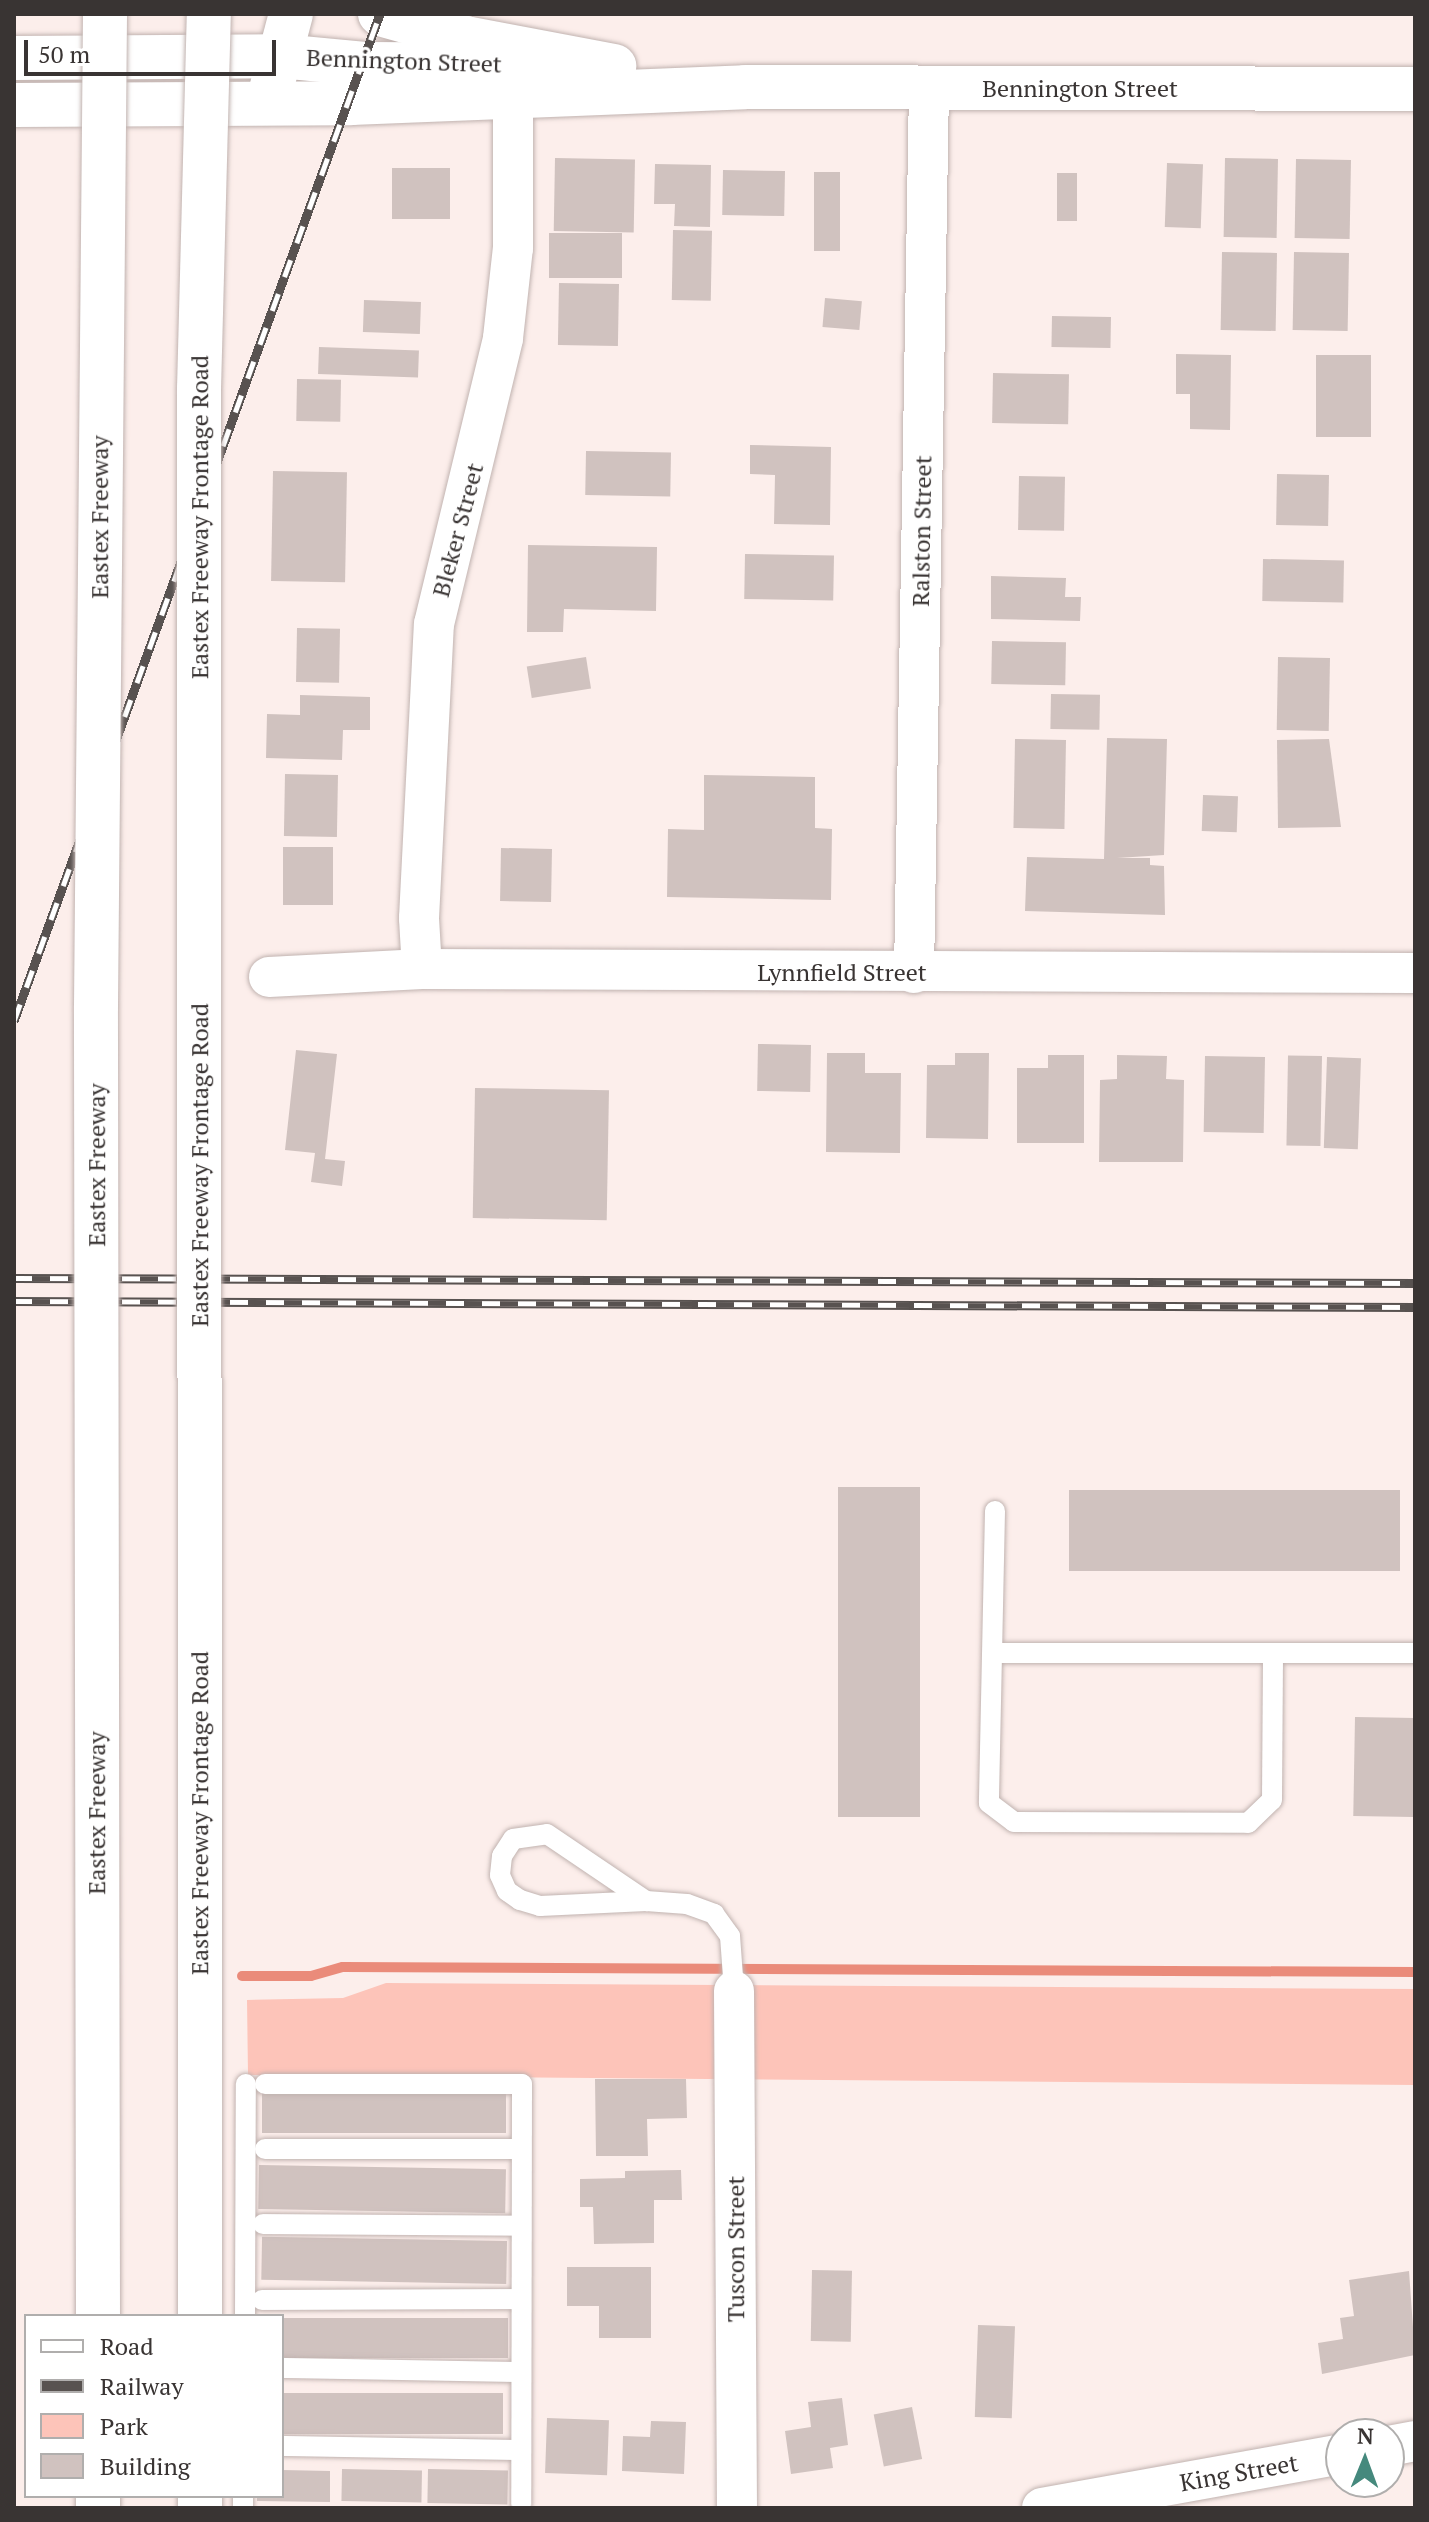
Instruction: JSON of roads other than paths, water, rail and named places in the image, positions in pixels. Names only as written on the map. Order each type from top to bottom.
[{"type":"main road","name":"Eastex Freeway","points":[[98,2314],[96,991],[105,14]]},
{"type":"main road","name":"Eastex Freeway Frontage Road","points":[[200,2314],[199,389],[209,14]]},
{"type":"main road","points":[[268,101],[291,14]]},
{"type":"main road","points":[[380,14],[466,39]]},
{"type":"main road","name":"Bennington Street","points":[[14,58],[280,56],[466,39],[745,87]]},
{"type":"main road","name":"Bennington Street","points":[[14,105],[745,87],[1415,89]]},
{"type":"street","name":"Ralston Street","points":[[914,973],[929,89]]},
{"type":"street","name":"Bleker Street","points":[[422,969],[419,918],[434,624],[503,338],[513,248],[513,95]]},
{"type":"street","name":"Lynnfield Street","points":[[269,977],[422,969],[1415,973]]},
{"type":"street","name":"Tuscon Street","points":[[734,1991],[737,2508]]},
{"type":"street","name":"King Street","points":[[1042,2508],[1325,2457]]},
{"type":"lane","points":[[995,1511],[989,1803],[1014,1822],[1248,1823],[1272,1800],[1273,1653]]},
{"type":"lane","points":[[993,1653],[1415,1653]]},
{"type":"lane","points":[[646,1901],[547,1834],[513,1839],[502,1856],[500,1875],[507,1891],[520,1900],[540,1906],[646,1901],[687,1904],[714,1914],[730,1936],[734,1991]]},
{"type":"lane","points":[[245,2314],[256,2084],[522,2084],[521,2504]]},
{"type":"lane","points":[[265,2149],[521,2149]]},
{"type":"lane","points":[[263,2224],[521,2226]]},
{"type":"lane","points":[[262,2300],[521,2299]]},
{"type":"lane","points":[[284,2368],[521,2372]]},
{"type":"lane","points":[[284,2446],[521,2450]]},
{"type":"waterway","points":[[242,1976],[311,1976],[343,1967],[1415,1972]]},
{"type":"railway","points":[[14,1021],[380,14]]},
{"type":"railway","points":[[14,1278],[1415,1283]]},
{"type":"railway","points":[[14,1301],[1415,1307]]}]
